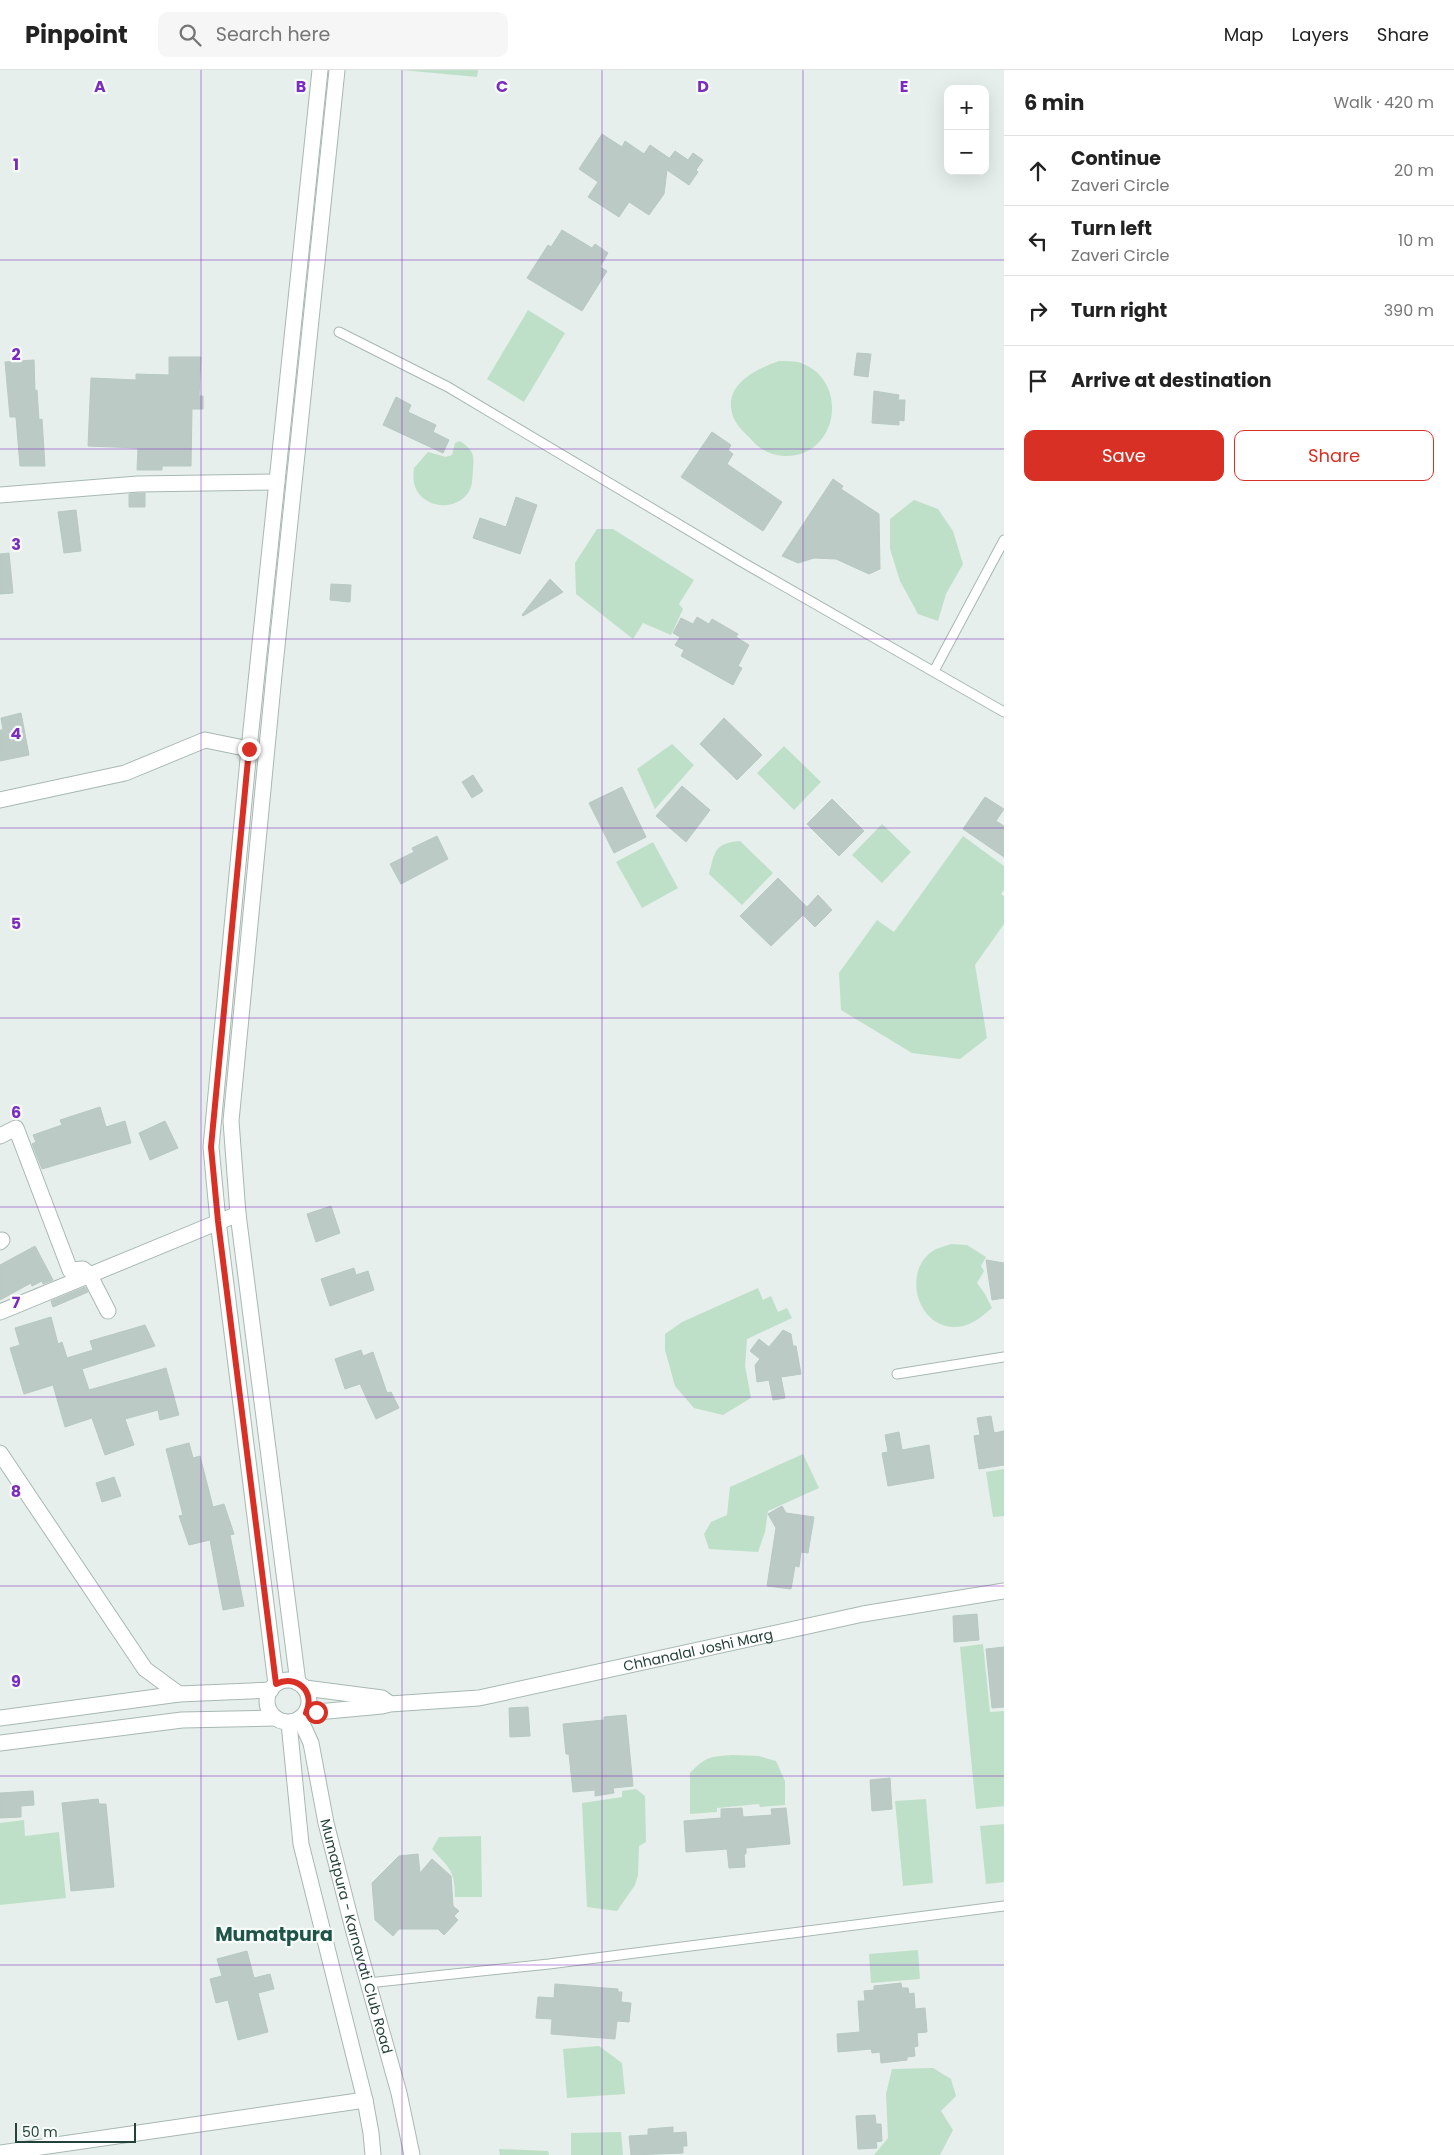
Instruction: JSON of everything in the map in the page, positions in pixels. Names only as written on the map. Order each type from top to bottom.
[{"type":"street","points":[[320,70],[249,749],[211,1147],[273,1687],[267,1705],[293,1718],[309,1700],[302,1686],[238,1214],[231,1121],[273,685],[337,70]]},
{"type":"street","points":[[0,495],[138,484],[277,482]]},
{"type":"street","points":[[0,800],[125,773],[205,740],[249,749]]},
{"type":"street","points":[[0,1136],[16,1128],[70,1270],[83,1269],[89,1274],[108,1311]]},
{"type":"street","points":[[0,1312],[238,1214]]},
{"type":"street","points":[[0,1453],[145,1669],[179,1694]]},
{"type":"street","name":"Chhanalal Joshi Marg","points":[[0,1743],[182,1720],[293,1718],[390,1704],[479,1698],[863,1614],[1004,1591]]},
{"type":"street","points":[[0,1718],[179,1694],[273,1687],[287,1680],[302,1686]]},
{"type":"street","name":"Chhanalal Joshi Marg","points":[[302,1686],[382,1698],[390,1704]]},
{"type":"street","name":"Mumatpura - Karnavati Club Road","points":[[293,1718],[311,1743],[326,1823],[399,2093],[412,2155]]},
{"type":"street","name":"Mumatpura - Karnavati Club Road","points":[[293,1718],[301,1844],[365,2100],[372,2134],[373,2155]]},
{"type":"street","points":[[0,2153],[365,2100]]},
{"type":"lane","points":[[339,332],[448,387],[742,562],[1004,712]]},
{"type":"lane","points":[[934,671],[1004,540]]},
{"type":"lane","points":[[897,1374],[1004,1357]]},
{"type":"lane","points":[[368,1983],[549,1964],[1004,1906]]},
{"type":"green space","points":[[402,70],[478,70],[477,77]]},
{"type":"green space","points":[[528,310],[565,333],[524,402],[487,379]]},
{"type":"green space","points":[[779,361],[798,362],[815,371],[826,384],[831,399],[831,416],[827,431],[817,444],[803,453],[784,456],[765,451],[757,445],[736,422],[731,405],[732,395],[743,380],[751,374]]},
{"type":"green space","points":[[460,441],[471,450],[473,456],[472,485],[470,490],[463,499],[449,505],[435,504],[428,501],[417,491],[414,480],[414,468],[428,452],[446,457],[452,455],[455,443]]},
{"type":"green space","points":[[914,500],[938,509],[953,531],[963,564],[946,594],[938,621],[918,614],[900,581],[890,549],[890,519]]},
{"type":"green space","points":[[597,529],[613,529],[694,580],[679,604],[683,609],[671,635],[643,623],[633,639],[576,594],[575,563]]},
{"type":"green space","points":[[672,744],[694,765],[655,809],[637,769]]},
{"type":"green space","points":[[784,746],[821,782],[794,810],[757,773]]},
{"type":"green space","points":[[882,824],[911,852],[882,883],[852,855]]},
{"type":"green space","points":[[963,836],[1004,866],[1004,890],[1001,894],[1004,896],[1004,924],[975,965],[987,1038],[960,1059],[912,1053],[841,1010],[839,973],[877,920],[894,932]]},
{"type":"green space","points":[[740,841],[773,873],[742,905],[709,874],[717,850],[725,844]]},
{"type":"green space","points":[[653,842],[678,888],[642,908],[616,862]]},
{"type":"green space","points":[[951,1244],[967,1245],[986,1257],[981,1266],[984,1271],[977,1283],[992,1308],[975,1321],[963,1326],[948,1326],[935,1321],[925,1312],[919,1299],[916,1285],[918,1271],[924,1259],[936,1249]]},
{"type":"green space","points":[[758,1288],[763,1300],[771,1296],[778,1312],[787,1308],[792,1318],[747,1339],[745,1366],[751,1398],[723,1415],[694,1408],[675,1386],[665,1350],[665,1334],[682,1322]]},
{"type":"green space","points":[[803,1454],[819,1488],[768,1511],[765,1532],[758,1552],[709,1549],[704,1534],[711,1522],[727,1515],[730,1487]]},
{"type":"green space","points":[[1004,1469],[1004,1516],[993,1517],[986,1472]]},
{"type":"green space","points":[[983,1644],[990,1712],[1004,1711],[1004,1806],[976,1809],[960,1647]]},
{"type":"green space","points":[[733,1755],[759,1756],[776,1761],[785,1781],[785,1805],[760,1807],[759,1804],[717,1808],[717,1812],[690,1814],[690,1773],[709,1758]]},
{"type":"green space","points":[[636,1789],[645,1796],[646,1842],[639,1846],[638,1875],[635,1885],[617,1911],[587,1907],[582,1803],[622,1797],[622,1791]]},
{"type":"green space","points":[[926,1799],[933,1883],[903,1886],[895,1801]]},
{"type":"green space","points":[[24,1820],[25,1836],[59,1832],[66,1898],[0,1905],[0,1823]]},
{"type":"green space","points":[[1004,1824],[1004,1882],[986,1884],[980,1826]]},
{"type":"green space","points":[[481,1836],[482,1897],[455,1897],[454,1881],[450,1870],[432,1849],[439,1837]]},
{"type":"green space","points":[[918,1950],[920,1979],[871,1983],[869,1954]]},
{"type":"green space","points":[[599,2046],[622,2063],[625,2094],[567,2098],[563,2049]]},
{"type":"green space","points":[[933,2068],[951,2079],[956,2096],[941,2111],[953,2130],[940,2155],[874,2155],[888,2138],[886,2094],[892,2069]]},
{"type":"green space","points":[[621,2132],[623,2155],[571,2155],[571,2133]]},
{"type":"green space","points":[[499,2149],[548,2151],[549,2155],[500,2155]]},
{"type":"building","points":[[602,134],[622,147],[625,141],[644,154],[650,145],[669,158],[668,160],[675,151],[688,160],[693,153],[703,160],[696,170],[698,172],[689,185],[667,170],[664,194],[649,215],[629,202],[619,217],[588,197],[598,182],[579,169]]},
{"type":"building","points":[[562,230],[592,248],[595,244],[608,253],[600,267],[607,271],[582,311],[527,278],[548,245],[551,247]]},
{"type":"building","points":[[857,353],[871,354],[868,377],[854,375]]},
{"type":"building","points":[[169,357],[201,357],[199,396],[203,396],[203,409],[192,409],[191,466],[162,466],[162,470],[137,470],[138,448],[88,446],[91,378],[136,380],[136,374],[169,375]]},
{"type":"building","points":[[34,360],[35,391],[37,390],[39,420],[42,419],[45,466],[20,466],[16,417],[10,417],[5,362]]},
{"type":"building","points":[[874,391],[899,395],[898,400],[905,400],[904,421],[899,420],[899,425],[872,423]]},
{"type":"building","points":[[396,397],[411,405],[408,412],[436,425],[433,432],[449,440],[443,453],[383,425]]},
{"type":"building","points":[[712,432],[731,445],[728,450],[733,454],[727,464],[782,502],[763,531],[681,477]]},
{"type":"building","points":[[833,479],[843,486],[841,489],[879,514],[880,569],[869,574],[836,559],[814,558],[798,563],[782,556]]},
{"type":"building","points":[[145,493],[145,507],[129,507],[129,494]]},
{"type":"building","points":[[516,497],[537,505],[520,554],[473,538],[480,518],[506,527]]},
{"type":"building","points":[[76,510],[81,551],[64,553],[58,512]]},
{"type":"building","points":[[9,553],[13,593],[0,594],[0,554]]},
{"type":"building","points":[[550,579],[563,592],[523,616],[522,615]]},
{"type":"building","points":[[331,584],[351,585],[350,602],[330,600]]},
{"type":"building","points":[[697,617],[709,624],[712,619],[738,634],[736,637],[749,645],[738,666],[742,668],[733,685],[681,656],[684,650],[675,645],[680,637],[673,633],[681,618],[693,624]]},
{"type":"building","points":[[21,713],[29,755],[0,761],[0,730],[3,730],[1,718]]},
{"type":"building","points":[[724,718],[762,755],[737,780],[700,744]]},
{"type":"building","points":[[473,775],[483,791],[472,798],[462,782]]},
{"type":"building","points":[[682,786],[710,810],[686,842],[656,816]]},
{"type":"building","points":[[622,787],[646,837],[614,853],[589,803]]},
{"type":"building","points":[[985,797],[1004,809],[996,821],[1004,826],[1004,857],[963,829]]},
{"type":"building","points":[[832,799],[864,831],[839,856],[807,824]]},
{"type":"building","points":[[437,836],[448,859],[401,884],[390,864],[414,852],[412,848]]},
{"type":"building","points":[[778,878],[807,907],[818,895],[832,910],[815,927],[803,915],[771,946],[740,916]]},
{"type":"building","points":[[100,1107],[106,1127],[125,1121],[131,1143],[42,1169],[32,1144],[36,1142],[33,1135],[62,1125],[60,1120]]},
{"type":"building","points":[[165,1121],[178,1148],[150,1160],[139,1133]]},
{"type":"building","points":[[331,1206],[340,1233],[316,1242],[307,1214]]},
{"type":"building","points":[[35,1246],[53,1280],[43,1284],[42,1281],[32,1286],[31,1283],[0,1300],[0,1265]]},
{"type":"building","points":[[986,1260],[1004,1263],[1004,1298],[992,1300]]},
{"type":"building","points":[[354,1268],[356,1275],[368,1271],[374,1290],[330,1306],[321,1279]]},
{"type":"building","points":[[85,1287],[88,1292],[53,1307],[51,1301]]},
{"type":"building","points":[[51,1317],[58,1344],[62,1342],[67,1358],[93,1350],[90,1341],[145,1325],[155,1346],[82,1369],[89,1390],[166,1368],[179,1415],[160,1420],[158,1410],[125,1419],[134,1445],[105,1455],[92,1418],[65,1427],[53,1385],[24,1394],[10,1348],[20,1345],[15,1328]]},
{"type":"building","points":[[783,1330],[791,1334],[793,1346],[796,1346],[801,1374],[781,1377],[785,1398],[773,1400],[769,1380],[757,1382],[755,1365],[760,1359],[750,1351],[759,1339],[769,1347]]},
{"type":"building","points":[[361,1350],[363,1356],[373,1352],[387,1393],[391,1392],[399,1408],[376,1419],[360,1384],[345,1389],[335,1359]]},
{"type":"building","points":[[991,1416],[994,1433],[1004,1431],[1004,1465],[979,1469],[974,1436],[980,1435],[977,1418]]},
{"type":"building","points":[[899,1432],[902,1450],[929,1445],[934,1478],[888,1486],[882,1453],[888,1452],[885,1435]]},
{"type":"building","points":[[189,1443],[193,1458],[200,1456],[213,1507],[224,1504],[234,1534],[230,1535],[244,1606],[223,1610],[210,1540],[189,1545],[179,1516],[183,1515],[166,1449]]},
{"type":"building","points":[[114,1477],[121,1496],[102,1502],[96,1483]]},
{"type":"building","points":[[782,1506],[786,1513],[814,1517],[808,1553],[801,1552],[799,1567],[795,1566],[791,1589],[767,1586],[776,1528],[768,1514]]},
{"type":"building","points":[[977,1614],[979,1640],[954,1642],[953,1616]]},
{"type":"building","points":[[1004,1647],[1004,1707],[992,1708],[986,1649]]},
{"type":"building","points":[[528,1707],[530,1736],[510,1737],[509,1708]]},
{"type":"building","points":[[626,1715],[633,1786],[613,1788],[614,1793],[595,1796],[595,1790],[573,1792],[569,1754],[566,1754],[563,1724],[604,1720],[604,1717]]},
{"type":"building","points":[[890,1778],[892,1809],[872,1811],[870,1780]]},
{"type":"building","points":[[33,1791],[34,1805],[21,1806],[21,1817],[0,1818],[0,1793]]},
{"type":"building","points":[[98,1799],[99,1804],[106,1804],[114,1887],[71,1891],[62,1803]]},
{"type":"building","points":[[742,1808],[743,1817],[772,1815],[771,1809],[786,1808],[790,1844],[746,1848],[746,1854],[744,1854],[745,1867],[729,1868],[727,1849],[686,1852],[684,1821],[721,1818],[721,1809]]},
{"type":"building","points":[[418,1854],[420,1873],[432,1859],[451,1876],[453,1906],[459,1911],[454,1916],[458,1920],[444,1935],[438,1929],[399,1929],[393,1936],[375,1920],[372,1883],[399,1856]]},
{"type":"building","points":[[247,1951],[254,1978],[270,1974],[274,1989],[258,1993],[268,2032],[238,2040],[228,2000],[216,2003],[210,1979],[222,1976],[217,1959]]},
{"type":"building","points":[[901,1983],[902,1988],[908,1988],[909,1994],[914,1993],[915,2009],[925,2008],[927,2032],[917,2033],[918,2046],[914,2047],[915,2056],[907,2057],[907,2060],[881,2063],[880,2052],[872,2053],[871,2049],[838,2052],[837,2034],[860,2032],[858,2001],[865,2001],[864,1991],[874,1990],[874,1986]]},
{"type":"building","points":[[555,1984],[618,1989],[618,1992],[622,1992],[621,2002],[631,2003],[629,2022],[617,2021],[615,2039],[551,2034],[552,2019],[536,2018],[538,1997],[554,1998]]},
{"type":"building","points":[[875,2115],[876,2124],[881,2124],[882,2141],[876,2142],[877,2148],[858,2149],[856,2116]]},
{"type":"building","points":[[673,2127],[673,2133],[686,2132],[687,2146],[683,2146],[683,2153],[631,2155],[629,2136],[648,2135],[648,2129]]},
{"type":"district","name":"Mumatpura","points":[[274,1934]]},
{"type":"route","points":[[249,749],[211,1147],[218,1221],[276,1684],[287,1680],[302,1685],[308,1694],[309,1700],[309,1707],[306,1713],[316,1712]]}]
